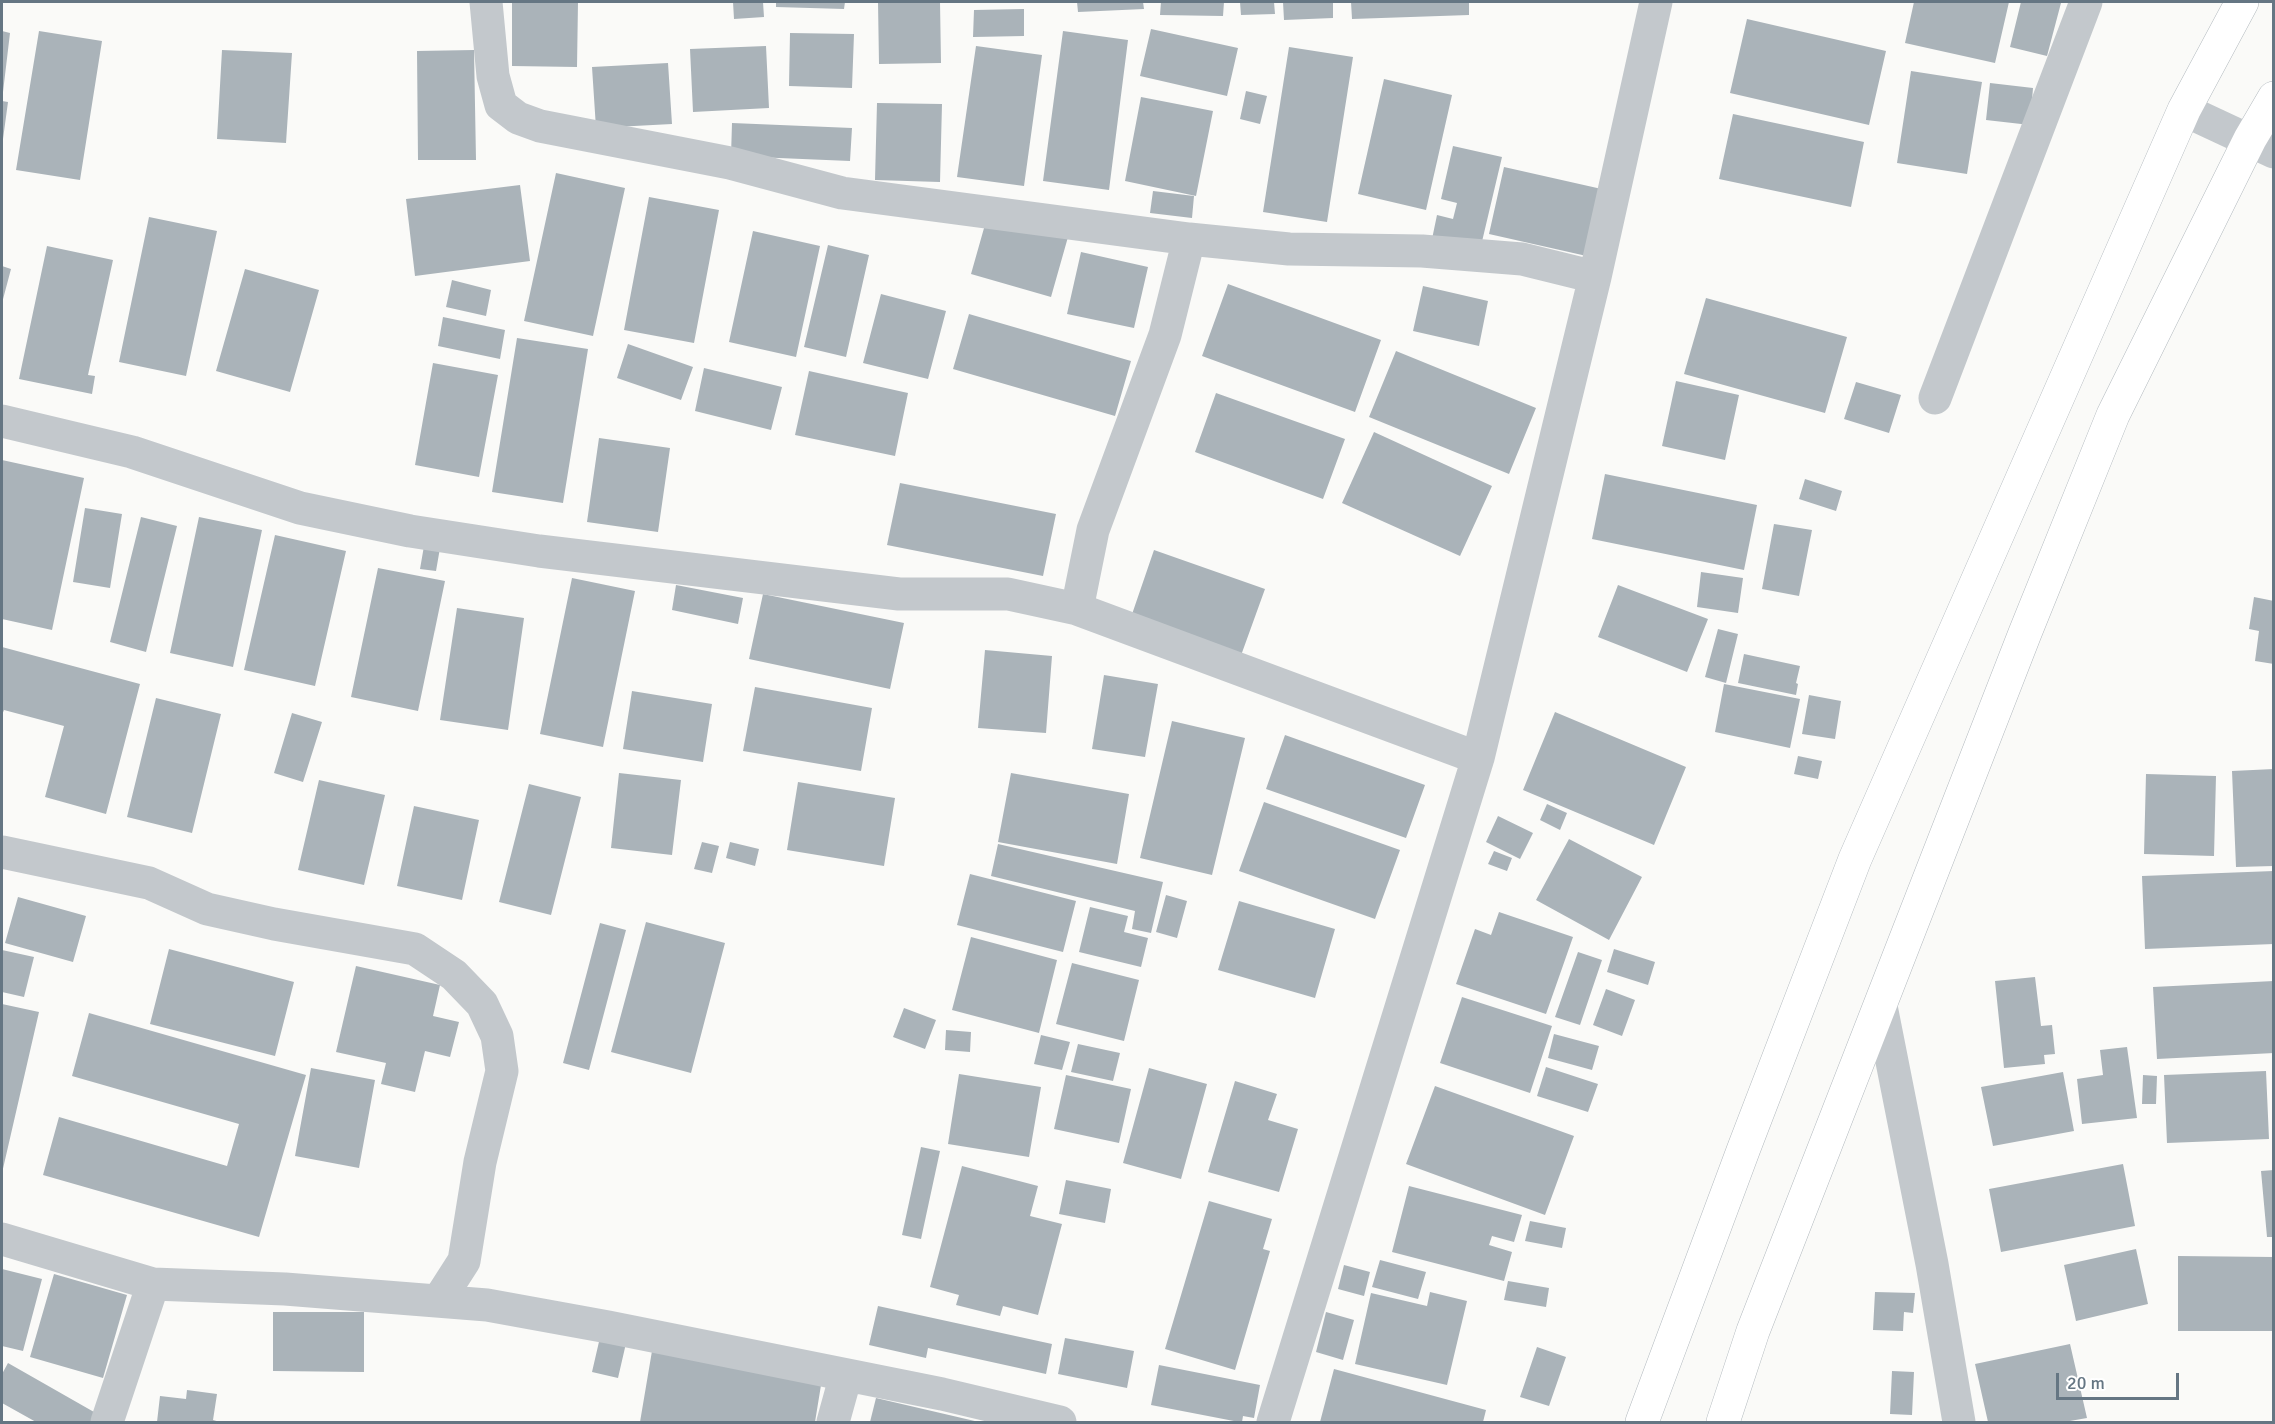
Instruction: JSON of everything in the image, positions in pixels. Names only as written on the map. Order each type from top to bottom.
[{"type":"main road","points":[[1642,1422],[1855,859],[2184,110],[2242,2]]},
{"type":"main road","points":[[1723,1422],[1753,1331],[2025,633],[2113,415],[2262,145],[2274,98]]},
{"type":"street","points":[[486,2],[493,76],[501,105],[518,118],[540,126],[730,163],[842,193],[955,206],[1188,239],[1289,249],[1422,250],[1511,258],[1595,278]]},
{"type":"street","points":[[1274,1422],[1478,758],[1595,278],[1656,2]]},
{"type":"street","points":[[1935,398],[2086,2]]},
{"type":"street","points":[[2184,110],[2262,145]]},
{"type":"street","points":[[1077,609],[1093,530],[1165,335],[1188,239]]},
{"type":"street","points":[[2,421],[132,452],[300,508],[410,531],[539,551],[899,594],[1008,594],[1077,609],[1478,758]]},
{"type":"street","points":[[2,852],[149,883],[207,909],[415,950],[454,975],[482,1004],[497,1036],[502,1071],[480,1162],[464,1261],[439,1300]]},
{"type":"street","points":[[1881,1006],[1930,1252],[1959,1422]]},
{"type":"street","points":[[2,1239],[153,1284],[285,1289],[487,1305],[942,1394],[1060,1422]]},
{"type":"street","points":[[464,1261],[487,1305]]},
{"type":"street","points":[[107,1422],[153,1284]]},
{"type":"street","points":[[833,1422],[846,1375]]},
{"type":"building","points":[[512,2],[578,2],[577,67],[512,66]]},
{"type":"building","points":[[733,2],[763,2],[764,17],[734,19]]},
{"type":"building","points":[[776,2],[845,2],[844,9],[776,7]]},
{"type":"building","points":[[878,2],[940,2],[941,63],[879,64]]},
{"type":"building","points":[[1077,2],[1143,2],[1144,9],[1078,12]]},
{"type":"building","points":[[1161,2],[1224,2],[1223,16],[1160,15]]},
{"type":"building","points":[[1240,2],[1274,2],[1275,14],[1241,15]]},
{"type":"building","points":[[1283,2],[1333,2],[1333,18],[1284,20]]},
{"type":"building","points":[[1351,2],[1469,2],[1469,15],[1352,19]]},
{"type":"building","points":[[1914,2],[2009,2],[1995,63],[1905,43]]},
{"type":"building","points":[[2021,2],[2061,3],[2047,56],[2010,47]]},
{"type":"building","points":[[1024,9],[1024,36],[973,37],[974,10]]},
{"type":"building","points":[[1747,19],[1886,51],[1869,125],[1730,93]]},
{"type":"building","points":[[1151,29],[1238,48],[1227,96],[1140,76]]},
{"type":"building","points":[[2,31],[10,33],[3,92],[2,92]]},
{"type":"building","points":[[39,31],[102,41],[80,180],[16,170]]},
{"type":"building","points":[[1063,31],[1128,40],[1109,190],[1043,181]]},
{"type":"building","points":[[790,33],[854,34],[852,88],[789,86]]},
{"type":"building","points":[[766,46],[769,108],[693,112],[690,49]]},
{"type":"building","points":[[976,46],[1042,55],[1024,186],[957,177]]},
{"type":"building","points":[[1289,47],[1353,57],[1327,222],[1263,212]]},
{"type":"building","points":[[222,50],[292,53],[286,143],[217,139]]},
{"type":"building","points":[[474,50],[476,160],[418,160],[417,51]]},
{"type":"building","points":[[668,63],[672,124],[596,128],[592,67]]},
{"type":"building","points":[[1911,71],[1982,82],[1967,174],[1897,163]]},
{"type":"building","points":[[1384,79],[1452,95],[1426,210],[1358,194]]},
{"type":"building","points":[[1990,83],[2033,88],[2030,125],[1986,120]]},
{"type":"building","points":[[1246,91],[1267,96],[1260,124],[1240,119]]},
{"type":"building","points":[[1141,97],[1213,111],[1196,196],[1125,181]]},
{"type":"building","points":[[2,101],[8,102],[3,139],[2,139]]},
{"type":"building","points":[[877,103],[942,104],[940,182],[875,180]]},
{"type":"building","points":[[1733,114],[1864,142],[1851,207],[1719,179]]},
{"type":"building","points":[[732,123],[852,128],[850,161],[731,156]]},
{"type":"building","points":[[1453,146],[1502,157],[1480,250],[1432,239],[1437,215],[1453,219],[1457,203],[1441,199]]},
{"type":"building","points":[[1504,167],[1606,190],[1591,257],[1489,234]]},
{"type":"building","points":[[556,173],[625,188],[593,336],[524,321]]},
{"type":"building","points":[[520,185],[530,261],[415,276],[406,199]]},
{"type":"building","points":[[1153,191],[1194,196],[1192,218],[1150,213]]},
{"type":"building","points":[[649,197],[719,210],[694,343],[624,330]]},
{"type":"building","points":[[988,214],[1068,237],[1051,297],[971,274]]},
{"type":"building","points":[[149,217],[217,231],[186,376],[119,362]]},
{"type":"building","points":[[753,231],[820,246],[796,357],[729,342]]},
{"type":"building","points":[[828,245],[869,255],[846,357],[804,347]]},
{"type":"building","points":[[47,246],[113,260],[88,375],[95,376],[92,394],[19,379]]},
{"type":"building","points":[[1081,252],[1148,267],[1134,328],[1067,314]]},
{"type":"building","points":[[2,266],[11,269],[2,303]]},
{"type":"building","points":[[245,269],[319,290],[290,392],[216,371]]},
{"type":"building","points":[[452,280],[491,290],[486,316],[446,307]]},
{"type":"building","points":[[1228,284],[1381,340],[1355,412],[1202,356]]},
{"type":"building","points":[[1423,286],[1488,301],[1479,346],[1413,331]]},
{"type":"building","points":[[881,294],[946,311],[928,379],[863,363]]},
{"type":"building","points":[[1706,298],[1847,337],[1825,413],[1684,374]]},
{"type":"building","points":[[969,314],[1131,361],[1115,416],[953,369]]},
{"type":"building","points":[[443,317],[505,330],[500,359],[438,346]]},
{"type":"building","points":[[517,338],[588,349],[563,503],[492,492]]},
{"type":"building","points":[[628,344],[693,367],[681,400],[617,378]]},
{"type":"building","points":[[1396,351],[1536,408],[1509,474],[1369,417]]},
{"type":"building","points":[[433,363],[498,375],[479,477],[415,465]]},
{"type":"building","points":[[704,368],[782,387],[771,430],[695,411]]},
{"type":"building","points":[[809,371],[908,393],[895,456],[795,435]]},
{"type":"building","points":[[1676,381],[1739,395],[1725,460],[1662,446]]},
{"type":"building","points":[[1856,382],[1901,395],[1889,433],[1844,419]]},
{"type":"building","points":[[1216,393],[1345,439],[1323,499],[1195,452]]},
{"type":"building","points":[[1374,432],[1492,486],[1460,556],[1342,503]]},
{"type":"building","points":[[599,438],[670,448],[658,532],[587,522]]},
{"type":"building","points":[[2,460],[84,478],[52,630],[2,619]]},
{"type":"building","points":[[1605,474],[1757,505],[1744,570],[1592,539]]},
{"type":"building","points":[[1805,479],[1842,491],[1836,511],[1799,499]]},
{"type":"building","points":[[900,483],[1056,514],[1043,576],[887,545]]},
{"type":"building","points":[[85,508],[122,514],[110,588],[73,582]]},
{"type":"building","points":[[141,517],[177,526],[146,652],[110,642]]},
{"type":"building","points":[[199,517],[262,530],[233,667],[170,653]]},
{"type":"building","points":[[1774,524],[1812,530],[1799,596],[1762,589]]},
{"type":"building","points":[[275,535],[346,551],[315,686],[244,670]]},
{"type":"building","points":[[424,546],[440,548],[436,571],[420,569]]},
{"type":"building","points":[[1154,550],[1265,589],[1239,661],[1129,623]]},
{"type":"building","points":[[378,568],[445,581],[418,711],[351,697]]},
{"type":"building","points":[[1701,572],[1743,578],[1738,613],[1697,607]]},
{"type":"building","points":[[572,578],[635,591],[603,747],[540,734]]},
{"type":"building","points":[[676,585],[743,598],[738,624],[672,610]]},
{"type":"building","points":[[1618,585],[1708,619],[1687,672],[1598,637]]},
{"type":"building","points":[[763,594],[904,623],[890,689],[749,659]]},
{"type":"building","points":[[2254,597],[2274,601],[2274,664],[2255,661],[2259,631],[2249,629]]},
{"type":"building","points":[[457,608],[524,618],[508,730],[440,720]]},
{"type":"building","points":[[1718,629],[1738,634],[1726,683],[1705,677]]},
{"type":"building","points":[[2,647],[140,684],[106,814],[45,797],[64,726],[4,710],[2,715]]},
{"type":"building","points":[[985,650],[1052,656],[1046,733],[978,728]]},
{"type":"building","points":[[1744,654],[1800,666],[1796,695],[1738,683]]},
{"type":"building","points":[[1104,675],[1158,684],[1145,757],[1092,749]]},
{"type":"building","points":[[1724,684],[1800,699],[1790,748],[1715,732]]},
{"type":"building","points":[[755,687],[872,708],[861,771],[743,751]]},
{"type":"building","points":[[632,691],[712,704],[703,762],[623,749]]},
{"type":"building","points":[[1809,695],[1841,701],[1835,739],[1802,734]]},
{"type":"building","points":[[156,698],[221,714],[192,833],[127,817]]},
{"type":"building","points":[[1555,712],[1686,767],[1654,845],[1523,790]]},
{"type":"building","points":[[292,713],[322,722],[303,782],[274,773]]},
{"type":"building","points":[[1172,721],[1245,738],[1212,875],[1140,858]]},
{"type":"building","points":[[1285,735],[1425,785],[1406,838],[1266,789]]},
{"type":"building","points":[[1798,756],[1822,761],[1818,779],[1794,774]]},
{"type":"building","points":[[2274,769],[2274,866],[2236,867],[2232,771]]},
{"type":"building","points":[[619,773],[681,780],[672,855],[611,848]]},
{"type":"building","points":[[1011,773],[1129,794],[1117,864],[998,842]]},
{"type":"building","points":[[2146,774],[2216,776],[2214,856],[2144,854]]},
{"type":"building","points":[[319,780],[385,795],[364,885],[298,870]]},
{"type":"building","points":[[798,782],[895,798],[884,866],[787,850]]},
{"type":"building","points":[[529,784],[581,797],[551,915],[499,902]]},
{"type":"building","points":[[1264,802],[1400,850],[1375,919],[1239,871]]},
{"type":"building","points":[[1547,804],[1567,813],[1560,830],[1540,820]]},
{"type":"building","points":[[414,806],[479,820],[462,900],[397,886]]},
{"type":"building","points":[[1498,816],[1533,833],[1520,859],[1486,842]]},
{"type":"building","points":[[1569,839],[1642,877],[1609,940],[1536,900]]},
{"type":"building","points":[[702,842],[719,846],[712,873],[694,869]]},
{"type":"building","points":[[730,842],[759,849],[755,866],[726,858]]},
{"type":"building","points":[[998,844],[1163,882],[1151,933],[1132,929],[1135,911],[991,876]]},
{"type":"building","points":[[1494,851],[1512,858],[1507,871],[1488,864]]},
{"type":"building","points":[[2274,871],[2274,944],[2145,949],[2142,876]]},
{"type":"building","points":[[970,874],[1076,901],[1063,952],[957,925]]},
{"type":"building","points":[[1166,895],[1187,901],[1177,938],[1156,932]]},
{"type":"building","points":[[18,897],[86,916],[73,962],[5,943]]},
{"type":"building","points":[[1239,901],[1335,929],[1315,998],[1218,970]]},
{"type":"building","points":[[1090,907],[1128,916],[1124,932],[1148,938],[1141,967],[1079,952]]},
{"type":"building","points":[[1499,912],[1573,937],[1546,1014],[1456,984],[1475,929],[1491,935]]},
{"type":"building","points":[[646,922],[725,943],[691,1073],[611,1052]]},
{"type":"building","points":[[600,923],[626,930],[589,1070],[563,1063]]},
{"type":"building","points":[[971,937],[1057,960],[1039,1033],[952,1010]]},
{"type":"building","points":[[169,949],[294,982],[275,1056],[150,1024]]},
{"type":"building","points":[[1614,949],[1655,962],[1648,985],[1607,972]]},
{"type":"building","points":[[2,950],[34,957],[24,997],[2,992]]},
{"type":"building","points":[[1578,952],[1602,960],[1580,1025],[1555,1017]]},
{"type":"building","points":[[1072,963],[1139,980],[1124,1041],[1056,1024]]},
{"type":"building","points":[[356,966],[440,985],[433,1016],[459,1022],[450,1057],[425,1051],[415,1092],[381,1084],[386,1063],[336,1052]]},
{"type":"building","points":[[2035,977],[2041,1026],[2052,1025],[2055,1054],[2044,1055],[2045,1064],[2004,1068],[1995,981]]},
{"type":"building","points":[[2274,981],[2274,1053],[2157,1059],[2153,987]]},
{"type":"building","points":[[1606,989],[1635,1000],[1622,1036],[1593,1025]]},
{"type":"building","points":[[1462,997],[1552,1026],[1530,1093],[1440,1063]]},
{"type":"building","points":[[2,1004],[39,1012],[2,1173]]},
{"type":"building","points":[[904,1008],[936,1020],[925,1049],[893,1037]]},
{"type":"building","points":[[89,1013],[306,1075],[259,1237],[43,1175],[59,1117],[227,1166],[239,1124],[72,1076]]},
{"type":"building","points":[[946,1030],[971,1032],[970,1052],[945,1050]]},
{"type":"building","points":[[1554,1034],[1599,1046],[1592,1070],[1548,1058]]},
{"type":"building","points":[[1041,1035],[1070,1042],[1062,1070],[1034,1064]]},
{"type":"building","points":[[1078,1044],[1120,1053],[1113,1081],[1071,1072]]},
{"type":"building","points":[[2127,1047],[2137,1118],[2082,1124],[2077,1079],[2103,1075],[2100,1050]]},
{"type":"building","points":[[1546,1067],[1598,1084],[1588,1112],[1537,1096]]},
{"type":"building","points":[[311,1068],[375,1080],[359,1168],[295,1156]]},
{"type":"building","points":[[1149,1068],[1207,1084],[1181,1179],[1123,1163]]},
{"type":"building","points":[[2266,1071],[2269,1139],[2167,1143],[2164,1075]]},
{"type":"building","points":[[2063,1072],[2074,1131],[1993,1146],[1981,1087]]},
{"type":"building","points":[[959,1074],[1041,1087],[1029,1157],[948,1144]]},
{"type":"building","points":[[1066,1075],[1131,1089],[1119,1143],[1054,1129]]},
{"type":"building","points":[[2143,1075],[2157,1076],[2156,1104],[2142,1104]]},
{"type":"building","points":[[1235,1081],[1277,1094],[1268,1120],[1298,1129],[1279,1192],[1208,1172]]},
{"type":"building","points":[[1435,1086],[1574,1136],[1545,1215],[1406,1164]]},
{"type":"building","points":[[921,1147],[940,1151],[921,1239],[902,1235]]},
{"type":"building","points":[[2123,1164],[2135,1226],[2001,1252],[1989,1189]]},
{"type":"building","points":[[962,1166],[1038,1186],[1030,1216],[1062,1224],[1038,1315],[1003,1306],[1000,1316],[956,1305],[959,1295],[930,1287]]},
{"type":"building","points":[[2274,1170],[2274,1237],[2267,1237],[2261,1171]]},
{"type":"building","points":[[1066,1180],[1111,1189],[1105,1223],[1059,1214]]},
{"type":"building","points":[[1409,1186],[1522,1215],[1514,1242],[1492,1236],[1489,1245],[1512,1252],[1504,1281],[1392,1252]]},
{"type":"building","points":[[1209,1201],[1272,1219],[1263,1249],[1270,1251],[1235,1370],[1165,1349]]},
{"type":"building","points":[[1530,1221],[1566,1228],[1562,1248],[1525,1241]]},
{"type":"building","points":[[2136,1249],[2148,1304],[2076,1321],[2064,1265]]},
{"type":"building","points":[[2178,1256],[2274,1257],[2274,1331],[2178,1331]]},
{"type":"building","points":[[1380,1260],[1426,1272],[1418,1299],[1372,1287]]},
{"type":"building","points":[[1344,1265],[1370,1272],[1364,1296],[1338,1289]]},
{"type":"building","points":[[2,1269],[42,1279],[23,1351],[2,1346]]},
{"type":"building","points":[[54,1274],[127,1295],[103,1378],[30,1357]]},
{"type":"building","points":[[1508,1281],[1549,1288],[1546,1307],[1504,1300]]},
{"type":"building","points":[[1430,1292],[1467,1301],[1447,1385],[1355,1364],[1371,1293],[1427,1306]]},
{"type":"building","points":[[1875,1292],[1915,1293],[1913,1313],[1904,1312],[1903,1331],[1873,1330]]},
{"type":"building","points":[[878,1306],[1052,1344],[1046,1374],[928,1348],[926,1358],[869,1345]]},
{"type":"building","points":[[273,1312],[364,1312],[364,1372],[273,1371]]},
{"type":"building","points":[[1326,1312],[1354,1320],[1343,1360],[1316,1352]]},
{"type":"building","points":[[601,1333],[627,1339],[618,1378],[592,1372]]},
{"type":"building","points":[[1065,1338],[1134,1351],[1127,1388],[1058,1374]]},
{"type":"building","points":[[2070,1344],[2087,1418],[2064,1422],[1988,1422],[1975,1364]]},
{"type":"building","points":[[1537,1347],[1566,1357],[1549,1406],[1520,1397]]},
{"type":"building","points":[[652,1351],[822,1379],[815,1422],[640,1422]]},
{"type":"building","points":[[8,1363],[101,1416],[97,1422],[36,1422],[2,1403],[2,1374]]},
{"type":"building","points":[[1159,1365],[1260,1385],[1254,1418],[1243,1416],[1242,1422],[1239,1422],[1151,1405]]},
{"type":"building","points":[[1334,1369],[1486,1410],[1483,1422],[1320,1422]]},
{"type":"building","points":[[1892,1371],[1914,1372],[1912,1415],[1890,1414]]},
{"type":"building","points":[[187,1390],[217,1394],[213,1420],[220,1422],[157,1422],[160,1396],[186,1399]]},
{"type":"building","points":[[876,1398],[979,1422],[870,1422]]}]
